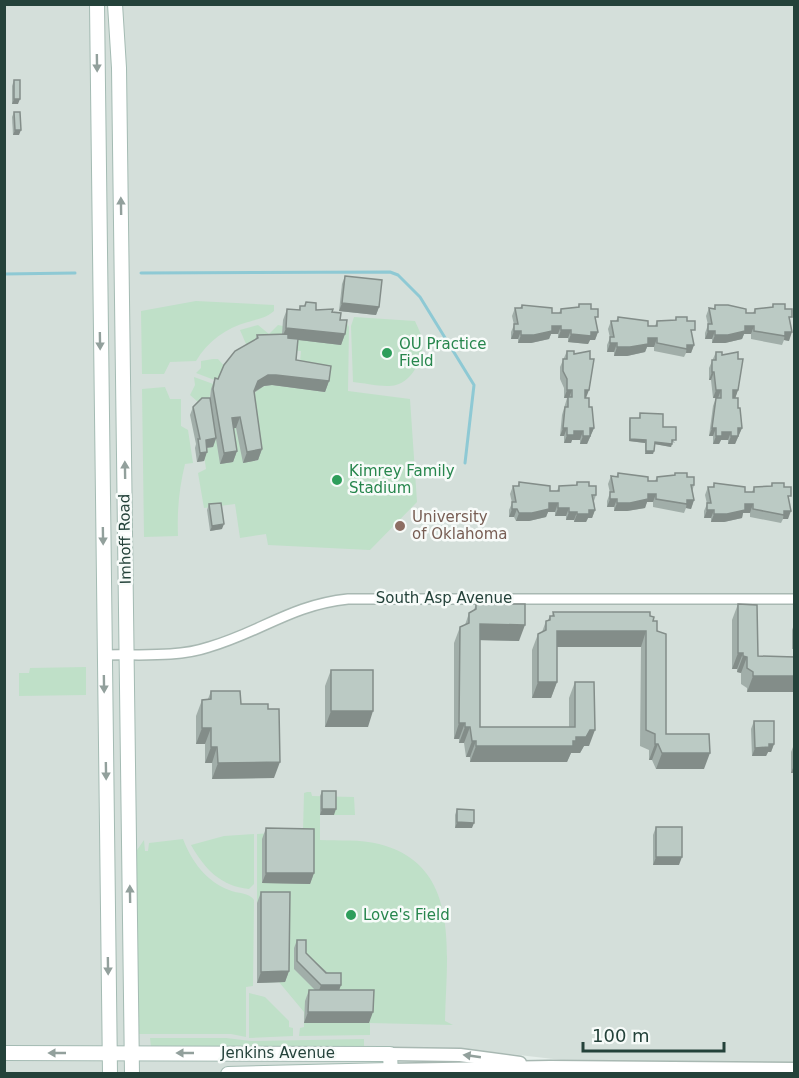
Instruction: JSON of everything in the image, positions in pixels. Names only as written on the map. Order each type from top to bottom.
[{"type":"main road","name":"Imhoff Road","points":[[97,4],[110,1074]]},
{"type":"main road","name":"Imhoff Road","points":[[115,4],[119,68],[132,1074]]},
{"type":"main road","name":"Jenkins Avenue","points":[[4,1053],[390,1054]]},
{"type":"main road","points":[[390,1054],[390,1072]]},
{"type":"main road","name":"Jenkins Avenue","points":[[228,1074],[390,1072]]},
{"type":"street","name":"South Asp Avenue","points":[[104,655],[196,651],[237,638],[303,607],[348,599],[795,599]]},
{"type":"street","name":"Jenkins Avenue","points":[[390,1054],[460,1054],[550,1067]]},
{"type":"street","name":"Jenkins Avenue","points":[[390,1072],[550,1067],[740,1071],[795,1069]]},
{"type":"shaded area","name":"University of Oklahoma","points":[[5,5],[794,5],[794,1063],[588,1063],[458,1048],[387,1048],[387,1073],[5,1074]]},
{"type":"green space","points":[[196,301],[274,305],[274,311],[265,317],[225,332],[206,347],[196,361],[170,362],[164,374],[142,374],[141,311]]},
{"type":"green space","name":"OU Practice Field","points":[[354,317],[415,321],[422,337],[422,349],[416,368],[402,383],[380,386],[353,382],[351,326]]},
{"type":"green space","name":"Kimrey Family Stadium","points":[[346,321],[349,327],[348,391],[410,399],[417,502],[370,550],[268,545],[266,534],[240,538],[235,504],[204,508],[198,473],[206,469],[203,448],[213,447],[198,402],[190,395],[195,385],[194,377],[216,385],[211,390],[209,400],[228,429],[236,428],[238,439],[241,439],[255,461],[258,460],[251,415],[254,394],[261,388],[272,385],[325,392],[300,362],[301,351],[284,349],[249,351],[240,330],[258,325],[269,334],[278,325],[283,326],[282,338]]},
{"type":"green space","points":[[218,359],[226,368],[217,381],[196,373],[201,368],[201,361]]},
{"type":"green space","points":[[165,387],[170,399],[181,399],[181,426],[188,430],[193,463],[185,464],[183,473],[179,500],[178,536],[144,537],[142,389]]},
{"type":"green space","points":[[86,667],[86,695],[19,696],[19,673],[29,673],[30,668]]},
{"type":"green space","name":"Love's Field","points":[[311,792],[312,796],[354,797],[355,815],[320,815],[320,840],[379,844],[406,855],[425,871],[437,892],[444,916],[447,942],[445,1021],[453,1025],[370,1023],[370,1035],[299,1036],[300,1028],[304,1027],[304,1012],[279,982],[257,983],[257,834],[303,831],[304,793]]},
{"type":"green space","points":[[254,834],[254,884],[249,889],[230,884],[214,875],[191,845],[224,836]]},
{"type":"green space","points":[[183,839],[195,863],[207,876],[221,886],[246,894],[254,900],[253,986],[246,987],[246,1037],[231,1034],[138,1034],[135,853],[144,840],[145,851],[148,851],[149,843]]},
{"type":"green space","points":[[249,993],[265,997],[289,1021],[289,1027],[293,1028],[293,1036],[249,1038]]},
{"type":"green space","points":[[150,1038],[226,1038],[251,1041],[364,1039],[364,1048],[151,1047]]},
{"type":"building","points":[[14,80],[20,80],[20,99],[14,99]]},
{"type":"building","points":[[14,112],[20,112],[21,130],[15,130]]},
{"type":"building","points":[[345,276],[382,280],[379,307],[342,303]]},
{"type":"building","points":[[306,302],[316,303],[316,310],[333,309],[332,312],[341,313],[340,320],[347,320],[345,334],[286,328],[287,309],[300,310],[300,306],[305,306]]},
{"type":"building","points":[[579,304],[591,304],[591,309],[598,309],[598,317],[595,317],[598,332],[591,332],[591,336],[571,334],[571,330],[561,330],[561,326],[552,326],[552,331],[534,335],[521,335],[521,331],[514,331],[514,324],[518,324],[515,308],[522,308],[522,305],[552,308],[552,313],[561,313],[561,309],[579,307]]},
{"type":"building","points":[[773,304],[785,304],[785,309],[792,309],[792,317],[789,317],[792,332],[785,332],[785,336],[754,331],[754,326],[745,326],[745,331],[728,335],[715,335],[715,331],[708,331],[708,324],[712,324],[709,308],[715,309],[715,305],[728,305],[746,309],[746,313],[755,313],[755,309],[773,307]]},
{"type":"building","points":[[618,317],[648,321],[648,326],[657,326],[657,321],[687,317],[687,321],[695,321],[695,330],[691,330],[694,345],[687,345],[687,349],[657,343],[657,338],[648,338],[648,344],[617,347],[617,343],[610,343],[610,337],[614,337],[611,321],[618,321]]},
{"type":"building","points":[[288,334],[288,338],[298,339],[296,360],[331,366],[329,381],[268,375],[258,381],[254,391],[262,449],[247,452],[240,417],[232,418],[237,451],[224,453],[213,389],[215,378],[218,379],[224,365],[235,351],[258,338],[257,335]]},
{"type":"building","points":[[567,351],[574,351],[574,354],[590,351],[590,359],[594,359],[589,390],[585,390],[585,398],[589,398],[589,407],[592,407],[594,428],[590,428],[590,436],[583,436],[583,431],[574,431],[574,435],[567,435],[567,428],[563,428],[565,407],[568,407],[568,397],[572,397],[572,390],[567,390],[567,379],[563,371],[563,359],[567,359]]},
{"type":"building","points":[[716,352],[722,352],[722,355],[738,352],[738,359],[743,359],[738,390],[733,390],[733,398],[738,398],[738,408],[740,408],[742,428],[738,428],[738,436],[731,436],[731,432],[722,432],[722,436],[716,436],[716,428],[712,428],[716,398],[721,398],[721,390],[716,390],[714,372],[712,372],[712,360],[716,360]]},
{"type":"building","points":[[202,398],[210,398],[216,438],[206,440],[207,452],[200,453],[198,439],[200,439],[193,407]]},
{"type":"building","points":[[640,413],[663,414],[663,427],[676,427],[676,440],[672,440],[672,444],[655,442],[654,451],[646,451],[646,440],[630,439],[630,418],[640,418]]},
{"type":"building","points":[[618,473],[648,477],[648,481],[657,481],[657,477],[687,473],[687,477],[694,477],[694,485],[691,485],[694,500],[687,500],[687,504],[656,499],[656,494],[648,494],[648,499],[617,503],[617,499],[610,499],[610,492],[614,492],[611,476],[618,477]]},
{"type":"building","points":[[519,482],[550,486],[550,491],[559,491],[559,486],[589,482],[589,486],[596,486],[596,495],[592,495],[595,510],[589,510],[589,514],[577,514],[577,512],[569,512],[569,508],[558,508],[558,503],[549,503],[549,509],[519,513],[517,509],[512,509],[512,502],[516,502],[513,486],[519,486]]},
{"type":"building","points":[[714,483],[745,487],[745,492],[754,492],[754,487],[784,483],[784,487],[791,487],[791,496],[788,496],[791,511],[784,511],[784,515],[753,509],[753,504],[745,504],[745,510],[714,514],[714,510],[707,510],[707,503],[711,503],[708,487],[714,487]]},
{"type":"building","points":[[221,503],[224,524],[212,526],[209,504]]},
{"type":"building","points":[[476,604],[525,604],[525,625],[480,624],[480,727],[575,727],[575,682],[594,682],[595,730],[590,730],[586,737],[576,737],[573,746],[476,746],[476,741],[472,741],[470,727],[465,727],[465,723],[459,723],[460,627],[469,623],[469,613],[476,609]]},
{"type":"building","points":[[738,604],[757,605],[758,656],[795,657],[795,676],[753,676],[753,672],[747,668],[747,657],[743,656],[743,653],[738,653]]},
{"type":"building","points":[[553,612],[650,612],[650,616],[654,617],[653,621],[657,621],[657,631],[666,634],[666,734],[709,734],[710,753],[662,753],[658,744],[655,744],[655,734],[646,730],[646,631],[557,631],[557,682],[538,682],[538,634],[546,630],[546,621],[550,620],[550,616],[554,616]]},
{"type":"building","points":[[331,670],[373,670],[373,711],[331,711]]},
{"type":"building","points":[[211,691],[240,691],[241,704],[268,704],[268,709],[279,709],[280,762],[218,763],[217,747],[211,747],[211,728],[202,728],[202,700],[211,699]]},
{"type":"building","points":[[754,721],[774,721],[774,744],[769,744],[769,747],[755,748]]},
{"type":"building","points":[[322,791],[336,791],[336,809],[322,809]]},
{"type":"building","points":[[457,809],[474,810],[474,823],[457,822]]},
{"type":"building","points":[[656,827],[682,827],[682,857],[656,857]]},
{"type":"building","points":[[266,828],[314,829],[314,873],[266,873]]},
{"type":"building","points":[[261,892],[290,892],[289,971],[261,972]]},
{"type":"building","points":[[297,940],[306,940],[306,953],[326,973],[341,973],[341,985],[321,985],[297,961]]},
{"type":"building","points":[[309,990],[374,990],[373,1012],[308,1012]]},
{"type":"waterway","points":[[141,273],[390,272],[398,275],[420,297],[474,385],[465,463]]},
{"type":"waterway","points":[[4,274],[75,273]]},
{"type":"place","name":"OU Practice Field","points":[[387,353]]},
{"type":"place","name":"Kimrey Family Stadium","points":[[337,480]]},
{"type":"place","name":"University of Oklahoma","points":[[400,526]]},
{"type":"place","name":"Love's Field","points":[[351,915]]}]
